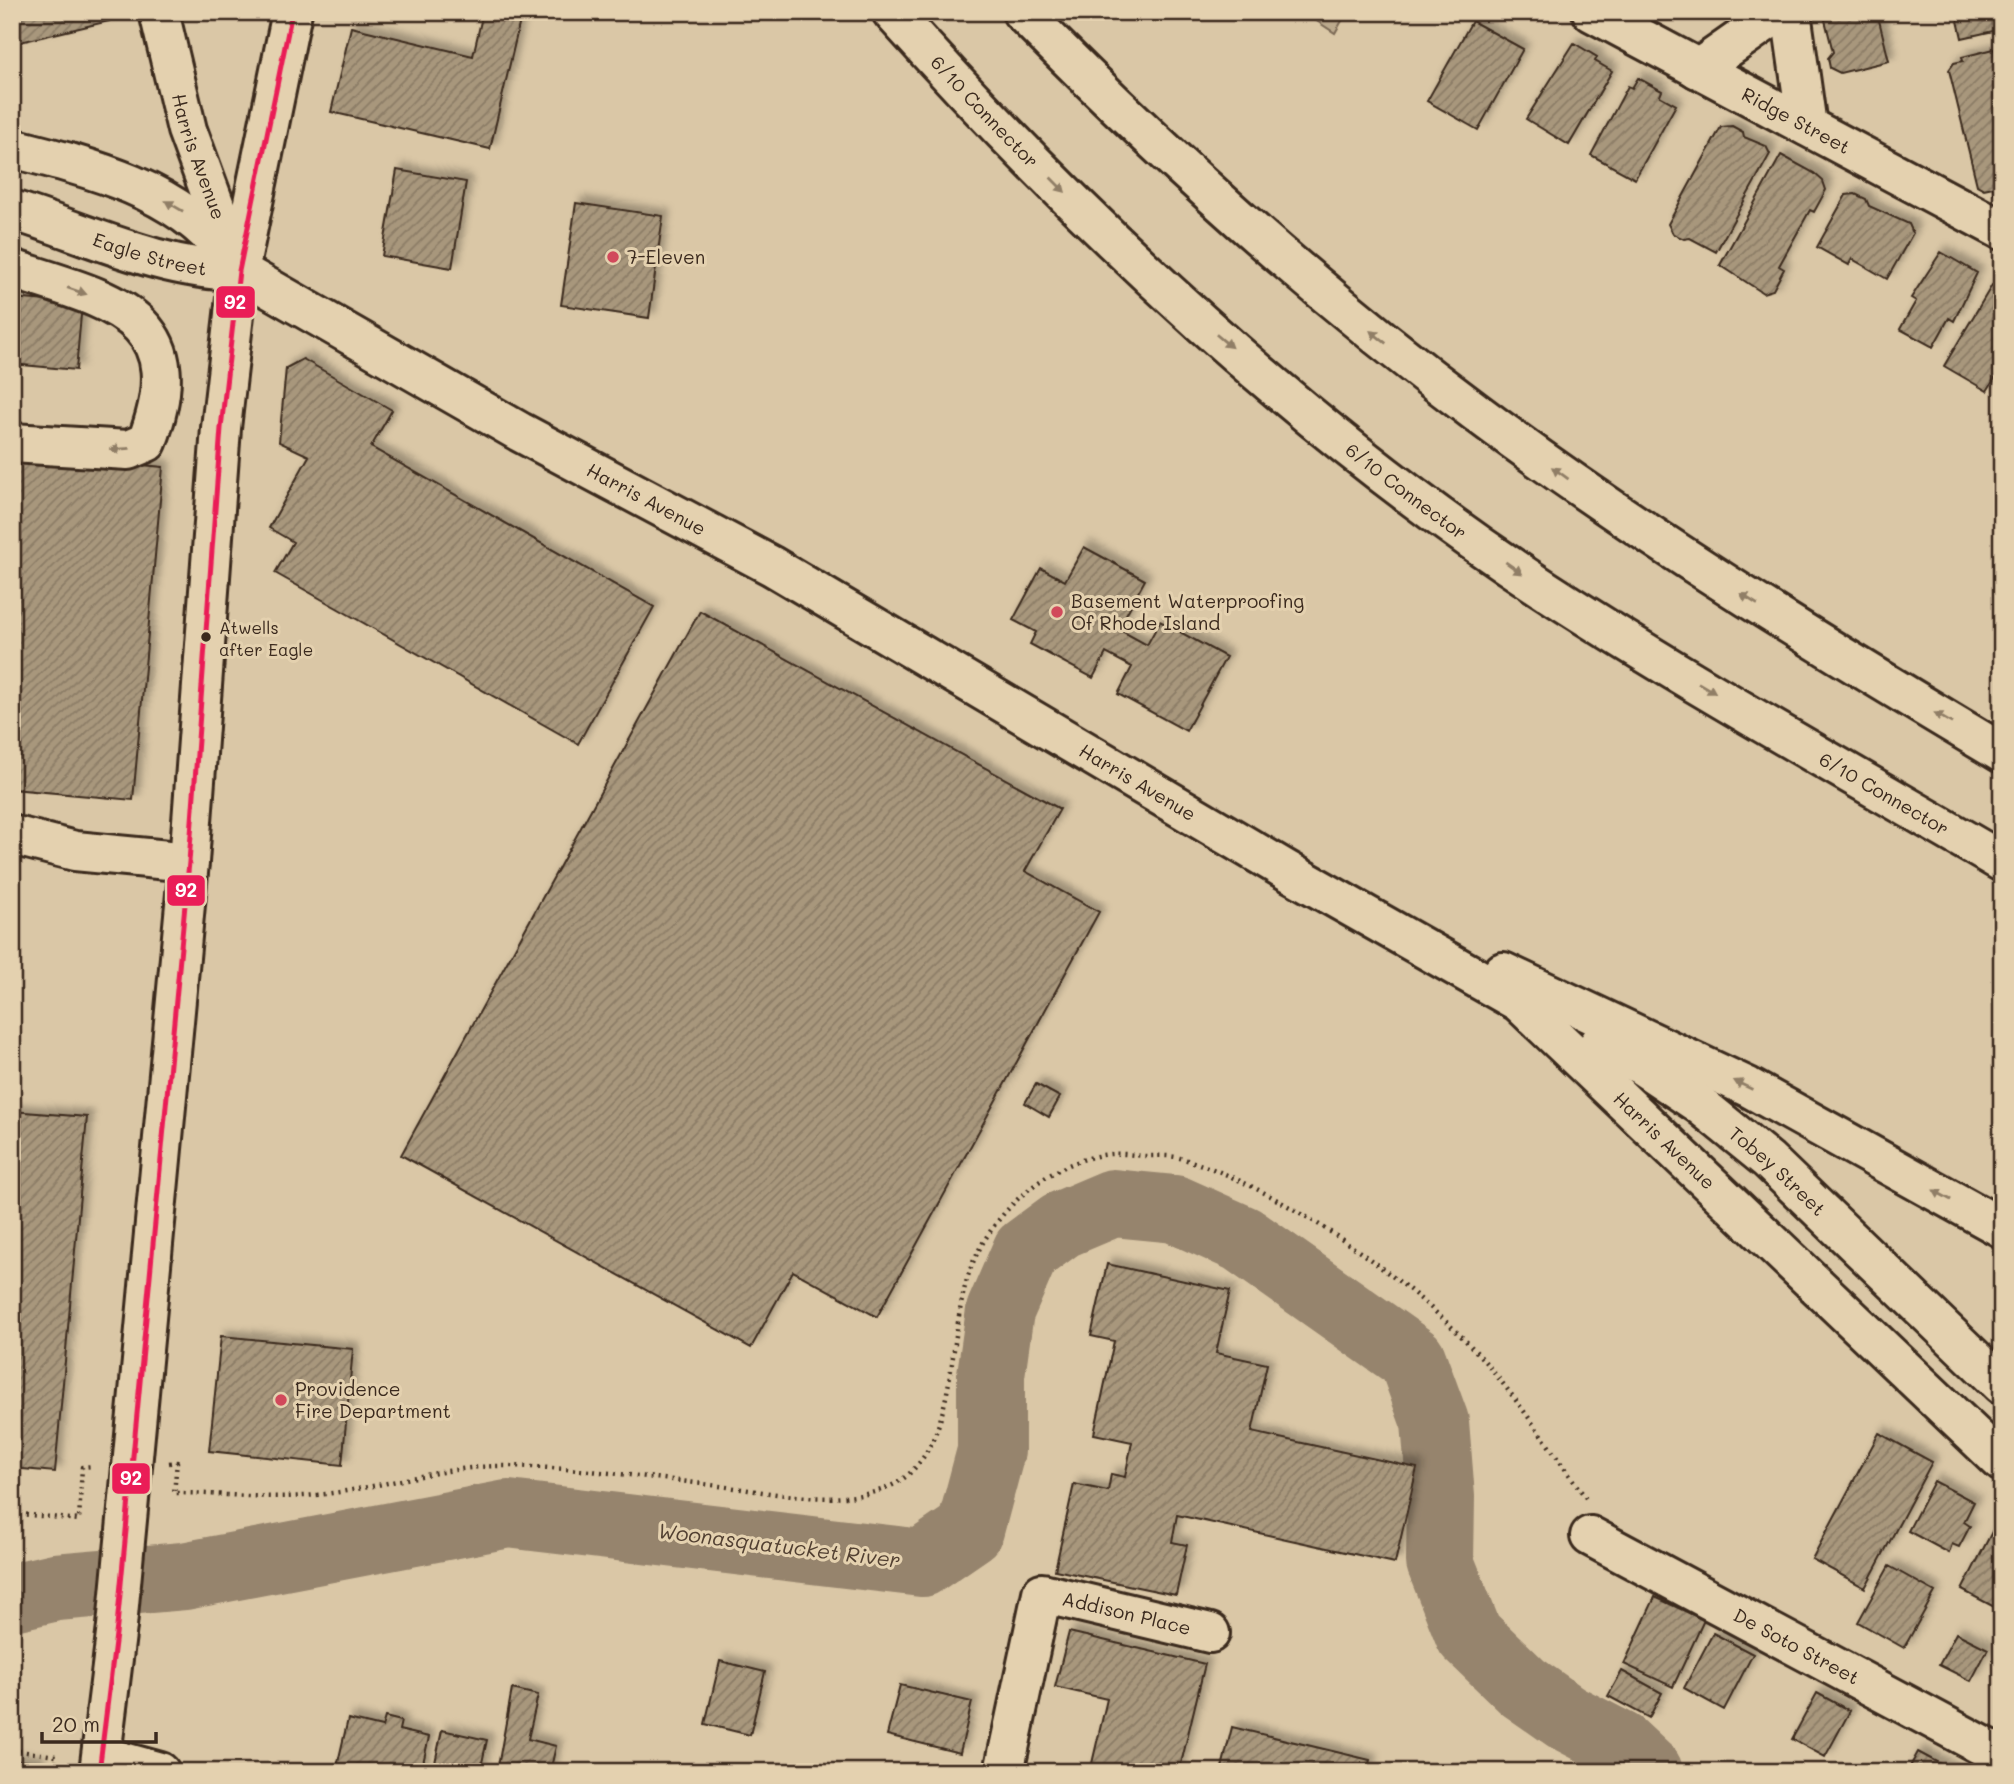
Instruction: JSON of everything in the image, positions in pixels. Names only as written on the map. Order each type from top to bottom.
[{"type":"main road","name":"Harris Avenue","points":[[159,12],[187,130],[239,271],[498,420],[772,566],[1286,870],[1519,1002],[2002,1462]]},
{"type":"main road","points":[[160,1772],[100,1764],[117,1626],[189,862],[221,428],[239,271],[292,12]]},
{"type":"main road","name":"6/10 Connector","points":[[892,12],[1014,141],[1215,334],[1322,423],[1432,509],[1545,590],[2002,862]]},
{"type":"main road","points":[[1022,12],[1162,150],[1265,242],[1369,330],[1477,414],[1703,570],[2002,752]]},
{"type":"main road","name":"Ridge Street","points":[[1591,12],[2002,230]]},
{"type":"main road","points":[[1698,69],[1779,12]]},
{"type":"main road","points":[[1791,12],[1807,126]]},
{"type":"main road","name":"Eagle Street","points":[[12,148],[80,168],[159,198],[202,226],[239,271]]},
{"type":"main road","name":"Eagle Street","points":[[12,210],[170,264],[207,270],[239,271]]},
{"type":"main road","points":[[12,269],[101,299],[143,326],[159,352],[162,391],[147,442],[128,450],[12,443]]},
{"type":"main road","points":[[12,835],[75,851],[189,862]]},
{"type":"main road","name":"Harris Avenue","points":[[1286,870],[1748,1087],[2002,1228]]},
{"type":"main road","name":"Tobey Street","points":[[1519,1002],[1640,1065],[1699,1104],[1768,1160],[2002,1385]]},
{"type":"main road","name":"De Soto Street","points":[[1590,1536],[2002,1756]]},
{"type":"main road","name":"Addison Place","points":[[1004,1772],[1042,1593],[1210,1633]]},
{"type":"path","points":[[177,1462],[174,1493],[314,1496],[435,1473],[501,1466],[590,1470],[788,1494],[844,1497],[876,1492],[897,1483],[920,1462],[939,1427],[962,1299],[974,1259],[1007,1212],[1043,1177],[1076,1162],[1110,1154],[1164,1156],[1177,1157],[1243,1183],[1315,1221],[1438,1314],[1486,1362],[1590,1504],[1590,1536]]},
{"type":"path","points":[[12,1513],[79,1520],[82,1467]]},
{"type":"path","points":[[12,1750],[56,1756],[54,1772]]},
{"type":"shaded area","points":[[1303,12],[1347,12],[1335,33]]},
{"type":"shaded area","points":[[61,1559],[57,1618],[12,1628],[12,1574]]},
{"type":"building","points":[[12,12],[107,12],[109,21],[12,44]]},
{"type":"building","points":[[483,12],[522,12],[490,149],[331,112],[351,27],[473,56]]},
{"type":"building","points":[[1823,12],[1877,12],[1889,61],[1840,73],[1830,68],[1828,58],[1833,52]]},
{"type":"building","points":[[1956,12],[1994,12],[1998,30],[1962,38]]},
{"type":"building","points":[[1472,21],[1523,49],[1478,130],[1427,101]]},
{"type":"building","points":[[1574,43],[1597,57],[1595,61],[1612,71],[1569,145],[1526,119]]},
{"type":"building","points":[[1994,49],[1996,58],[2002,56],[2002,191],[1994,193],[1993,187],[1984,189],[1977,185],[1949,70],[1954,63],[1963,61],[1962,57]]},
{"type":"building","points":[[1638,78],[1662,91],[1660,96],[1676,105],[1635,179],[1591,155],[1628,86],[1632,88]]},
{"type":"building","points":[[1732,126],[1743,132],[1744,137],[1766,146],[1770,154],[1716,252],[1690,238],[1684,239],[1673,234],[1668,224],[1721,127]]},
{"type":"building","points":[[1781,155],[1814,173],[1823,181],[1826,190],[1814,212],[1810,210],[1779,266],[1784,269],[1773,290],[1763,293],[1720,265]]},
{"type":"building","points":[[397,170],[466,182],[452,268],[382,256]]},
{"type":"building","points":[[1855,194],[1866,199],[1869,206],[1909,224],[1913,233],[1887,279],[1852,259],[1849,265],[1817,247],[1846,195]]},
{"type":"building","points":[[576,203],[663,216],[649,318],[561,305]]},
{"type":"building","points":[[1941,252],[1977,273],[1954,321],[1949,318],[1933,347],[1900,329],[1916,301],[1911,298]]},
{"type":"building","points":[[1992,285],[2002,291],[2002,367],[1987,391],[1944,366]]},
{"type":"building","points":[[12,298],[82,304],[76,370],[12,364]]},
{"type":"building","points":[[303,359],[392,410],[371,447],[654,607],[578,744],[275,573],[293,542],[269,528],[309,456],[279,442],[286,368]]},
{"type":"building","points":[[12,453],[163,467],[133,800],[12,789]]},
{"type":"building","points":[[1084,547],[1145,580],[1118,629],[1147,645],[1160,621],[1226,657],[1186,731],[1118,694],[1132,667],[1106,653],[1093,678],[1030,644],[1036,632],[1013,620],[1041,568],[1065,581]]},
{"type":"building","points":[[700,611],[1060,809],[1025,871],[1099,912],[877,1317],[793,1271],[751,1348],[401,1155]]},
{"type":"building","points":[[1036,1084],[1060,1097],[1049,1117],[1025,1103]]},
{"type":"building","points":[[12,1111],[87,1117],[55,1472],[12,1468]]},
{"type":"building","points":[[1107,1264],[1230,1291],[1216,1353],[1267,1364],[1252,1432],[1417,1468],[1395,1563],[1177,1515],[1172,1542],[1187,1545],[1176,1595],[1055,1570],[1074,1484],[1108,1491],[1111,1474],[1125,1477],[1132,1442],[1094,1434],[1114,1341],[1091,1336]]},
{"type":"building","name":"Providence Fire Department","points":[[221,1336],[353,1349],[342,1465],[209,1451]]},
{"type":"building","points":[[1879,1433],[1932,1462],[1865,1588],[1812,1559]]},
{"type":"building","points":[[1934,1481],[1974,1502],[1964,1522],[1970,1526],[1959,1547],[1952,1544],[1949,1553],[1908,1531]]},
{"type":"building","points":[[1997,1522],[2002,1525],[2002,1611],[1962,1590]]},
{"type":"building","points":[[1889,1566],[1935,1592],[1904,1648],[1858,1622]]},
{"type":"building","points":[[1655,1597],[1704,1620],[1673,1687],[1624,1664]]},
{"type":"building","points":[[1069,1632],[1205,1664],[1179,1772],[1090,1772],[1107,1699],[1055,1687]]},
{"type":"building","points":[[1713,1633],[1753,1654],[1724,1710],[1684,1688]]},
{"type":"building","points":[[1956,1633],[1988,1649],[1971,1681],[1939,1665]]},
{"type":"building","points":[[720,1661],[765,1672],[750,1735],[705,1724]]},
{"type":"building","points":[[1622,1671],[1662,1693],[1649,1718],[1608,1696]]},
{"type":"building","points":[[900,1685],[972,1702],[960,1753],[887,1735]]},
{"type":"building","points":[[512,1689],[538,1695],[528,1739],[556,1746],[550,1772],[497,1772]]},
{"type":"building","points":[[1817,1693],[1850,1711],[1825,1757],[1792,1739]]},
{"type":"building","points":[[385,1717],[401,1721],[399,1730],[429,1737],[421,1772],[336,1771],[348,1719],[382,1727]]},
{"type":"building","points":[[1232,1727],[1370,1760],[1367,1772],[1221,1772]]},
{"type":"building","points":[[442,1730],[487,1740],[480,1772],[433,1772]]},
{"type":"building","points":[[1918,1752],[1955,1772],[1907,1772]]},
{"type":"building","points":[[12,1760],[38,1763],[37,1772],[12,1772]]},
{"type":"waterway","name":"Woonasquatucket River","points":[[12,1597],[56,1587],[184,1576],[508,1514],[922,1563],[970,1530],[991,1451],[991,1375],[1000,1311],[1026,1251],[1061,1225],[1113,1203],[1175,1209],[1242,1239],[1412,1359],[1435,1422],[1441,1497],[1440,1562],[1469,1635],[1523,1687],[1566,1717],[1620,1745],[1649,1772]]},
{"type":"transit line","name":"92","points":[[99,1772],[117,1626],[189,862],[221,428],[239,271],[292,12]]},
{"type":"place","name":"7-Eleven","points":[[613,257]]},
{"type":"place","name":"Basement Waterproofing Of Rhode Island","points":[[1057,612]]},
{"type":"place","name":"Atwells after Eagle","points":[[206,637]]},
{"type":"place","name":"Providence Fire Department","points":[[281,1400]]}]
